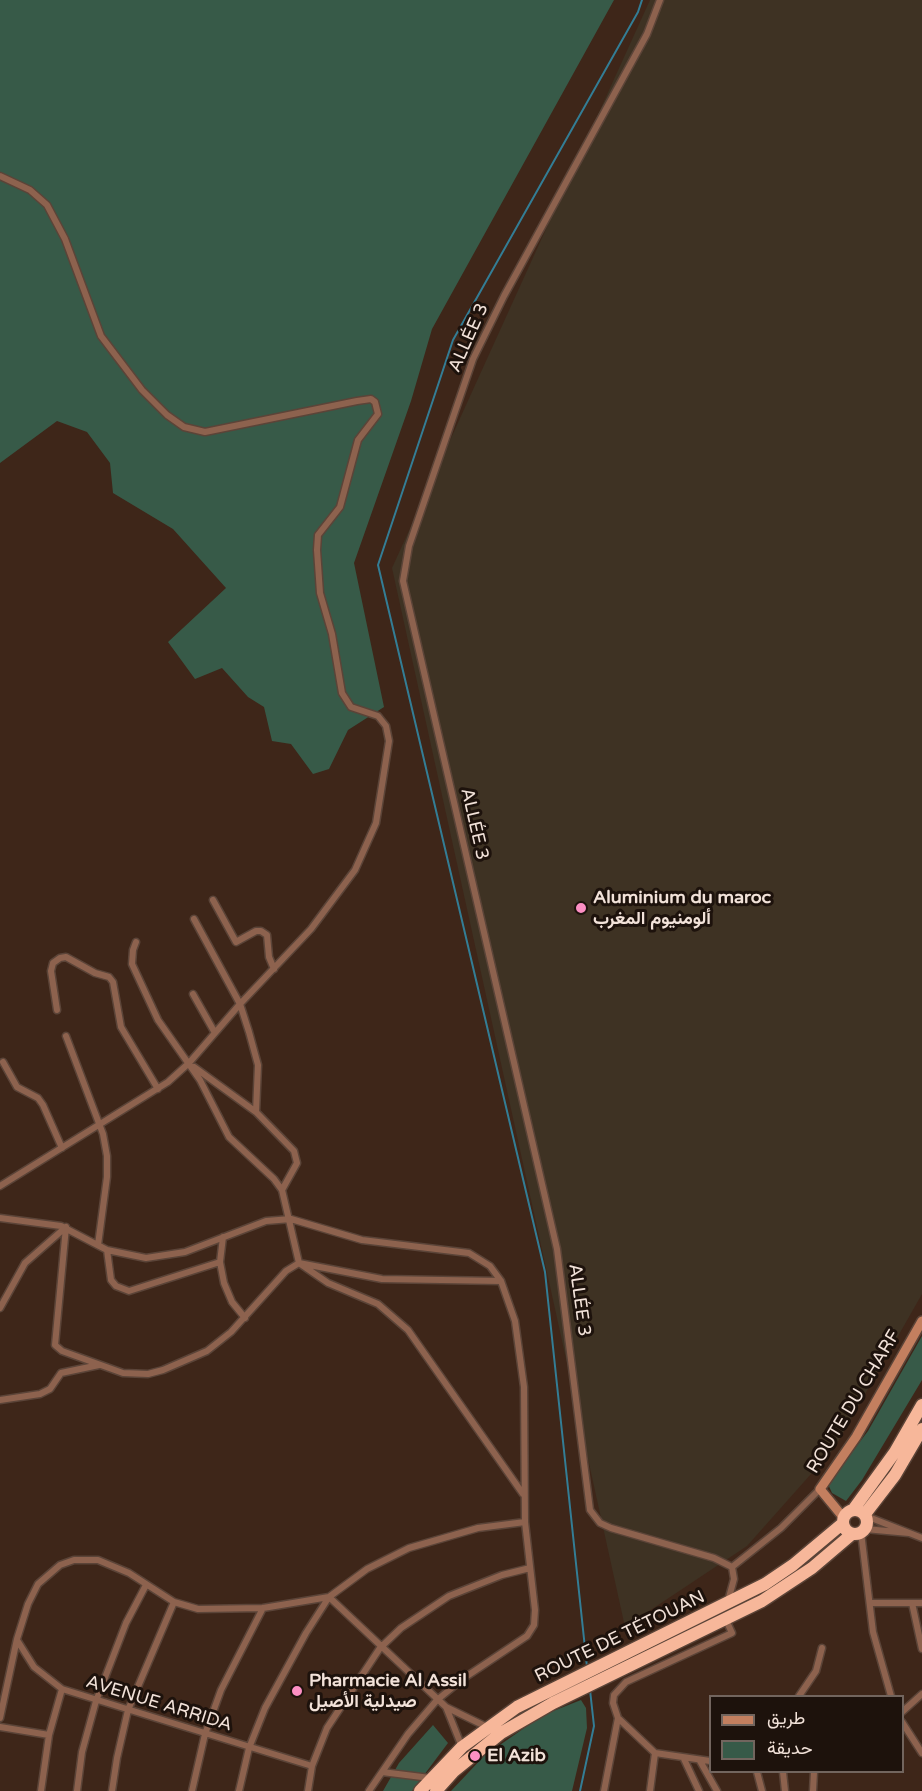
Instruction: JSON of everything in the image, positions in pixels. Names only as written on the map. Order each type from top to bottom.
[{"type":"highway","name":"ROUTE DE TÉTOUAN","points":[[853,1515],[895,1452],[922,1405]]},
{"type":"highway","name":"ROUTE DE TÉTOUAN","points":[[420,1791],[462,1747],[487,1727],[570,1679],[726,1606],[793,1565],[853,1515],[894,1475],[922,1429]]},
{"type":"highway","points":[[853,1515],[858,1532],[846,1530],[853,1515]]},
{"type":"highway","name":"ROUTE DE TÉTOUAN","points":[[436,1791],[454,1771],[501,1733],[531,1714],[726,1620],[788,1586],[858,1532]]},
{"type":"street","name":"ALLÉE 3","points":[[660,0],[647,34],[504,296],[473,359],[409,546],[403,581],[557,1249],[590,1510],[600,1524],[714,1558],[732,1567]]},
{"type":"street","points":[[0,176],[30,190],[47,206],[65,239],[105,343],[142,390],[167,415],[184,427],[198,432],[229,428],[371,399],[378,408],[375,419],[358,440],[340,507],[318,535],[317,550],[320,593],[332,634],[342,693],[351,707],[378,716],[386,726],[389,741],[377,817],[355,870],[311,929],[240,1004],[189,1063],[158,1089],[0,1186]]},
{"type":"street","points":[[213,900],[236,942],[256,931],[267,935],[269,957],[274,969]]},
{"type":"street","points":[[194,919],[240,1004],[258,1065],[259,1097],[256,1112]]},
{"type":"street","points":[[136,942],[131,957],[139,982],[158,1020],[189,1063],[209,1096],[229,1137],[274,1179],[282,1191],[291,1219],[299,1263],[328,1282],[378,1304],[408,1330],[524,1495]]},
{"type":"street","points":[[57,1010],[51,971],[53,963],[60,958],[66,957],[94,973],[109,977],[113,982],[121,1028],[158,1089]]},
{"type":"street","points":[[193,994],[215,1033]]},
{"type":"street","points":[[66,1036],[105,1145],[108,1167],[98,1245]]},
{"type":"street","points":[[3,1062],[17,1088],[38,1098],[43,1105],[62,1148]]},
{"type":"street","points":[[189,1063],[256,1112],[296,1155],[297,1163],[282,1191]]},
{"type":"street","points":[[0,1218],[66,1227],[107,1250],[133,1257],[159,1257],[178,1253],[267,1221],[291,1219],[362,1240],[469,1253],[484,1261],[501,1281],[515,1321],[521,1358],[524,1387],[525,1522],[536,1619],[532,1631],[437,1700],[408,1734],[369,1791]]},
{"type":"street","points":[[0,1308],[25,1263],[66,1227]]},
{"type":"street","points":[[66,1227],[54,1342],[59,1349],[100,1365],[135,1374],[178,1366],[207,1351],[245,1318],[286,1271],[299,1263],[382,1279],[501,1281]]},
{"type":"street","points":[[223,1238],[220,1263],[227,1293],[245,1318]]},
{"type":"street","points":[[107,1250],[111,1280],[121,1290],[135,1289],[220,1263]]},
{"type":"street","name":"ROUTE DU CHARF","points":[[853,1515],[829,1499],[820,1489],[856,1437],[922,1321]]},
{"type":"street","points":[[0,1400],[40,1394],[50,1389],[61,1373],[100,1365]]},
{"type":"street","points":[[726,1606],[734,1579],[732,1567],[782,1528],[820,1489]]},
{"type":"street","points":[[853,1515],[922,1538]]},
{"type":"street","points":[[239,1791],[249,1748],[284,1670],[329,1597],[367,1569],[410,1548],[454,1533],[525,1522]]},
{"type":"street","points":[[891,1695],[877,1655],[858,1532],[909,1533]]},
{"type":"street","points":[[0,1718],[17,1639],[28,1604],[38,1584],[60,1564],[74,1560],[98,1560],[129,1573],[174,1602],[198,1609],[263,1608],[329,1597]]},
{"type":"street","points":[[308,1791],[312,1766],[327,1728],[380,1648],[401,1628],[449,1596],[502,1575],[530,1568]]},
{"type":"street","points":[[77,1791],[82,1752],[96,1701],[114,1652],[146,1585]]},
{"type":"street","points":[[329,1597],[437,1700],[446,1707],[487,1727]]},
{"type":"street","points":[[112,1791],[128,1710],[174,1602]]},
{"type":"street","points":[[870,1603],[922,1603]]},
{"type":"street","points":[[912,1603],[922,1649]]},
{"type":"street","points":[[192,1791],[205,1734],[240,1648],[263,1608]]},
{"type":"street","points":[[709,1761],[655,1753],[618,1718],[613,1703],[620,1688],[638,1676],[732,1634],[726,1620]]},
{"type":"street","name":"AVENUE ARRIDA","points":[[17,1639],[34,1667],[62,1689],[312,1766]]},
{"type":"street","points":[[800,1695],[816,1671],[822,1648]]},
{"type":"street","points":[[41,1791],[49,1735],[62,1689]]},
{"type":"street","points":[[904,1711],[922,1694]]},
{"type":"street","points":[[446,1707],[462,1747]]},
{"type":"street","points":[[604,1791],[618,1718]]},
{"type":"street","points":[[904,1724],[922,1753]]},
{"type":"street","points":[[0,1726],[49,1735]]},
{"type":"street","points":[[650,1791],[655,1753]]},
{"type":"street","points":[[684,1759],[699,1791]]},
{"type":"street","points":[[700,1761],[717,1791]]},
{"type":"street","points":[[382,1772],[430,1778]]},
{"type":"street","points":[[757,1773],[762,1791]]},
{"type":"street","points":[[783,1773],[785,1791]]},
{"type":"street","points":[[813,1791],[814,1773]]},
{"type":"shaded area","points":[[650,0],[922,0],[922,1294],[835,1447],[747,1546],[625,1627],[392,568]]},
{"type":"green space","points":[[0,0],[614,0],[432,329],[411,401],[354,563],[384,707],[348,730],[329,769],[313,774],[291,744],[272,741],[264,707],[248,697],[222,668],[195,679],[168,642],[226,588],[173,529],[113,493],[110,463],[87,432],[57,421],[0,463]]},
{"type":"green space","points":[[922,1336],[922,1380],[862,1480],[846,1501],[832,1493],[828,1484],[868,1431]]},
{"type":"green space","points":[[581,1700],[586,1708],[587,1728],[572,1791],[451,1791],[484,1756],[543,1715]]},
{"type":"green space","points":[[433,1725],[448,1743],[412,1791],[383,1791],[399,1763]]},
{"type":"waterway","points":[[587,1667],[545,1272],[378,565],[453,340],[638,12],[642,0]]},
{"type":"waterway","points":[[580,1791],[594,1726],[590,1690]]},
{"type":"place","name":"Aluminium du maroc ألومنيوم المغرب","points":[[581,908]]},
{"type":"place","name":"Pharmacie Al Assil صيدلية الأصيل","points":[[297,1691]]},
{"type":"place","name":"El Azib","points":[[475,1756]]}]
